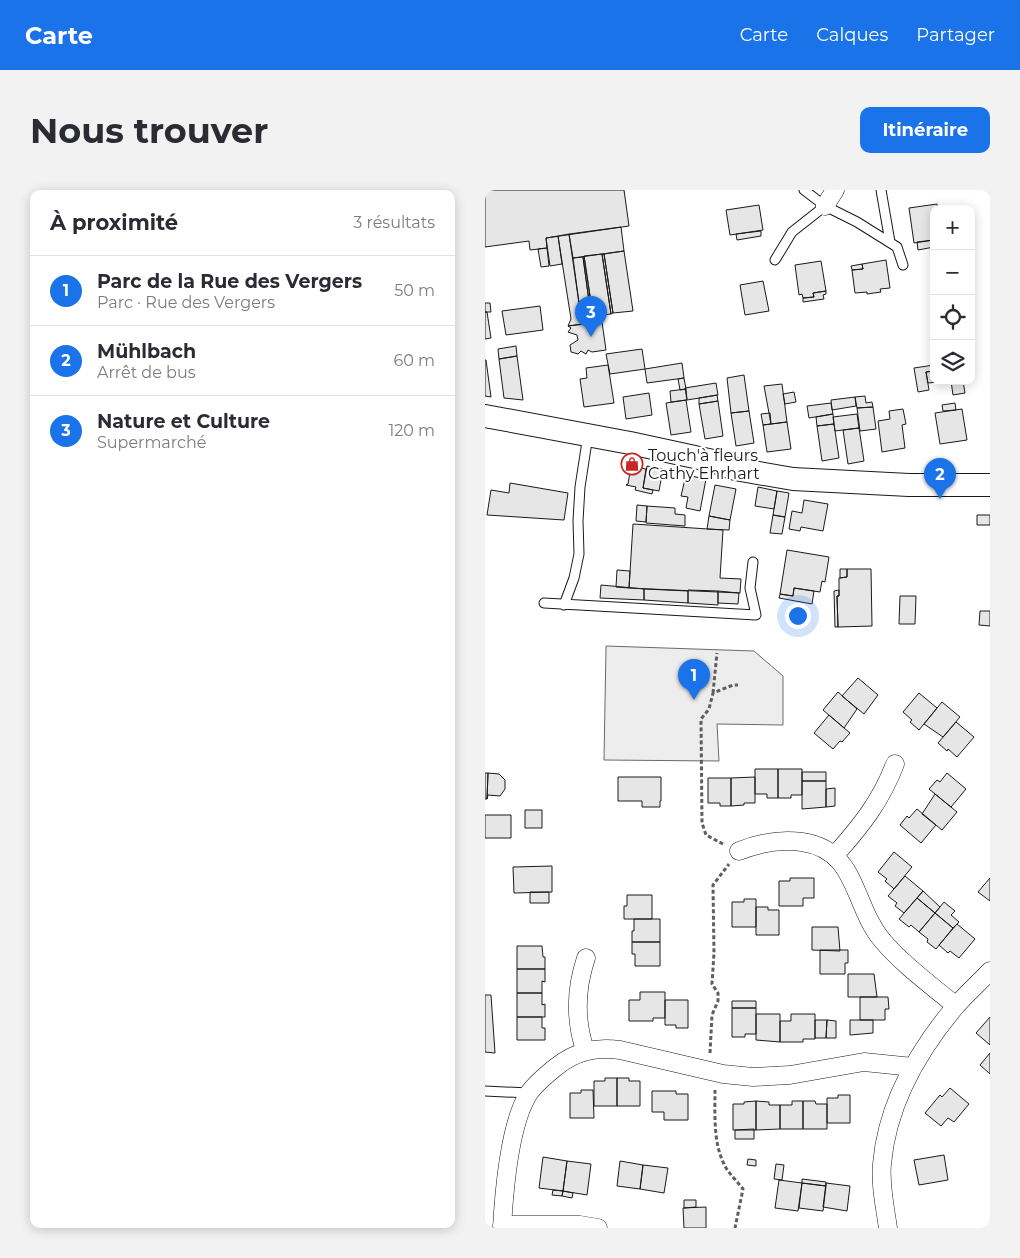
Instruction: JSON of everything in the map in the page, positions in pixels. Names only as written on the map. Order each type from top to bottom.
[{"type":"street","points":[[825,206],[835,190]]},
{"type":"street","points":[[485,416],[588,434],[713,461],[735,469],[793,479],[909,485],[990,485]]},
{"type":"street","points":[[835,855],[874,808],[887,785],[895,764]]},
{"type":"street","points":[[739,851],[761,844],[797,841],[812,843],[835,855],[851,878],[863,910],[882,940],[956,1006]]},
{"type":"street","points":[[585,1050],[578,1021],[578,999],[580,977],[586,958]]},
{"type":"street","points":[[888,1228],[882,1176],[885,1146],[894,1110],[913,1067],[926,1045],[956,1006],[990,971]]},
{"type":"street","points":[[598,1228],[580,1225],[502,1227],[506,1178],[520,1112],[529,1093],[537,1083],[559,1064],[585,1050],[606,1048],[620,1050],[737,1076],[769,1077],[809,1073],[864,1062],[913,1067]]},
{"type":"lane","points":[[804,190],[825,206],[857,222],[897,247],[903,265]]},
{"type":"lane","points":[[881,190],[890,242]]},
{"type":"lane","points":[[775,260],[792,232],[825,206]]},
{"type":"lane","points":[[564,604],[574,578],[579,554],[580,487],[588,434]]},
{"type":"lane","points":[[544,603],[756,615],[750,588],[753,562]]},
{"type":"lane","points":[[485,1091],[529,1093]]},
{"type":"path","points":[[717,653],[713,693],[709,709],[701,719],[702,823],[706,836],[739,851],[713,886],[715,953],[712,984],[718,993],[718,1001],[712,1015],[708,1070],[715,1082],[715,1124],[724,1165],[743,1189],[735,1228]]},
{"type":"path","points":[[713,693],[733,685],[738,685]]},
{"type":"shaded area","points":[[606,646],[754,651],[783,676],[783,725],[717,724],[719,761],[604,760]]},
{"type":"building","points":[[485,190],[624,190],[629,226],[546,238],[547,248],[530,250],[529,241],[485,247]]},
{"type":"building","points":[[759,205],[763,230],[730,235],[726,210]]},
{"type":"building","points":[[930,205],[930,241],[914,243],[909,208]]},
{"type":"building","points":[[621,227],[624,251],[573,258],[569,234]]},
{"type":"building","points":[[761,231],[761,236],[737,240],[736,234]]},
{"type":"building","points":[[569,234],[582,324],[568,326],[571,319],[558,236]]},
{"type":"building","points":[[558,236],[562,264],[550,266],[546,238]]},
{"type":"building","points":[[930,240],[930,248],[918,250],[917,242]]},
{"type":"building","points":[[547,248],[549,266],[541,267],[538,249]]},
{"type":"building","points":[[624,251],[633,311],[613,313],[604,254]]},
{"type":"building","points":[[602,254],[604,254],[613,313],[611,314]]},
{"type":"building","points":[[602,254],[611,314],[593,316],[584,256]]},
{"type":"building","points":[[584,256],[593,316],[591,316]]},
{"type":"building","points":[[583,257],[591,316],[581,318],[573,258]]},
{"type":"building","points":[[886,260],[890,288],[880,289],[881,292],[867,294],[867,292],[855,293],[852,270],[863,269],[862,264]]},
{"type":"building","points":[[821,261],[826,291],[813,293],[814,297],[803,298],[802,294],[799,295],[795,265]]},
{"type":"building","points":[[862,264],[863,269],[852,270],[851,266]]},
{"type":"building","points":[[763,281],[769,311],[745,315],[740,285]]},
{"type":"building","points":[[826,291],[826,294],[823,295],[824,299],[803,302],[803,298],[814,297],[813,293]]},
{"type":"building","points":[[485,303],[490,303],[491,312],[485,312]]},
{"type":"building","points":[[540,306],[543,330],[506,335],[502,311]]},
{"type":"building","points":[[485,312],[487,312],[491,338],[485,339]]},
{"type":"building","points":[[601,315],[602,322],[582,324],[581,318]]},
{"type":"building","points":[[602,322],[606,350],[592,352],[588,350],[586,354],[581,351],[578,354],[571,352],[570,345],[578,340],[577,335],[568,332],[571,328],[568,326]]},
{"type":"building","points":[[516,346],[517,356],[499,359],[498,349]]},
{"type":"building","points":[[642,349],[645,369],[610,374],[606,354]]},
{"type":"building","points":[[517,356],[523,400],[504,398],[499,359]]},
{"type":"building","points":[[486,360],[491,397],[485,396]]},
{"type":"building","points":[[682,363],[684,378],[647,383],[645,369]]},
{"type":"building","points":[[608,365],[614,403],[584,407],[580,379],[587,378],[586,368]]},
{"type":"building","points":[[930,366],[930,372],[926,372],[929,390],[918,392],[914,368]]},
{"type":"building","points":[[926,372],[930,372],[930,383],[928,383]]},
{"type":"building","points":[[744,375],[749,411],[731,413],[727,378]]},
{"type":"building","points":[[684,378],[686,389],[680,390],[678,379]]},
{"type":"building","points":[[716,383],[718,395],[687,400],[685,388]]},
{"type":"building","points":[[782,384],[787,422],[771,424],[764,386]]},
{"type":"building","points":[[952,385],[964,385],[965,393],[953,395]]},
{"type":"building","points":[[686,389],[687,400],[671,402],[670,391]]},
{"type":"building","points":[[794,392],[796,402],[785,404],[783,394]]},
{"type":"building","points":[[649,393],[652,415],[626,419],[623,397]]},
{"type":"building","points":[[717,395],[718,401],[699,404],[699,398]]},
{"type":"building","points":[[865,396],[866,403],[872,402],[873,407],[857,408],[855,397]]},
{"type":"building","points":[[855,397],[856,406],[832,410],[831,400]]},
{"type":"building","points":[[686,400],[691,432],[671,435],[666,403]]},
{"type":"building","points":[[718,401],[723,436],[705,439],[699,404]]},
{"type":"building","points":[[831,403],[833,414],[809,418],[807,406]]},
{"type":"building","points":[[955,403],[956,410],[943,411],[942,405]]},
{"type":"building","points":[[873,407],[876,429],[860,431],[857,408]]},
{"type":"building","points":[[903,409],[906,424],[902,425],[905,448],[882,452],[878,421],[890,419],[889,411]]},
{"type":"building","points":[[962,409],[967,440],[940,444],[935,413]]},
{"type":"building","points":[[749,411],[754,443],[736,446],[731,413]]},
{"type":"building","points":[[770,413],[771,424],[763,425],[761,414]]},
{"type":"building","points":[[833,414],[834,424],[817,426],[816,417]]},
{"type":"building","points":[[857,414],[859,428],[835,431],[833,417]]},
{"type":"building","points":[[787,422],[791,449],[767,452],[763,425]]},
{"type":"building","points":[[834,424],[839,458],[822,461],[817,426]]},
{"type":"building","points":[[859,428],[864,461],[848,464],[843,430]]},
{"type":"building","points":[[631,466],[646,469],[643,488],[653,490],[652,494],[635,490],[636,487],[626,485],[628,484]]},
{"type":"building","points":[[647,466],[663,469],[659,491],[643,488]]},
{"type":"building","points":[[686,475],[706,479],[700,511],[686,508],[688,497],[681,496]]},
{"type":"building","points":[[510,483],[568,493],[564,520],[487,515],[491,490],[509,493]]},
{"type":"building","points":[[715,485],[736,489],[730,520],[709,516]]},
{"type":"building","points":[[758,487],[777,491],[774,509],[755,506]]},
{"type":"building","points":[[777,491],[789,493],[785,517],[773,515]]},
{"type":"building","points":[[804,500],[828,504],[823,531],[801,527],[800,531],[789,529],[792,511],[802,513]]},
{"type":"building","points":[[637,505],[647,506],[646,522],[636,521]]},
{"type":"building","points":[[647,506],[675,508],[675,514],[685,515],[685,526],[646,523]]},
{"type":"building","points":[[773,515],[785,517],[782,534],[770,533]]},
{"type":"building","points":[[977,515],[990,515],[990,525],[977,525]]},
{"type":"building","points":[[709,516],[730,520],[729,530],[707,529]]},
{"type":"building","points":[[633,524],[723,530],[720,578],[741,579],[740,593],[629,588]]},
{"type":"building","points":[[787,550],[829,557],[825,582],[822,581],[820,592],[794,588],[793,596],[780,594]]},
{"type":"building","points":[[840,569],[847,569],[847,577],[840,578]]},
{"type":"building","points":[[847,569],[871,569],[872,626],[838,627],[837,596],[839,596],[839,578],[847,577]]},
{"type":"building","points":[[617,570],[630,571],[629,588],[616,587]]},
{"type":"building","points":[[601,585],[644,589],[644,600],[600,598]]},
{"type":"building","points":[[794,588],[814,591],[812,604],[779,598],[780,594],[793,596]]},
{"type":"building","points":[[644,589],[688,591],[688,603],[644,600]]},
{"type":"building","points":[[688,590],[718,591],[718,605],[688,603]]},
{"type":"building","points":[[839,590],[839,596],[837,596],[838,627],[835,627],[834,591]]},
{"type":"building","points":[[718,591],[739,593],[738,604],[718,603]]},
{"type":"building","points":[[900,596],[916,596],[915,624],[899,624]]},
{"type":"building","points":[[980,611],[990,611],[990,626],[979,625]]},
{"type":"building","points":[[858,678],[878,695],[864,714],[842,696]]},
{"type":"building","points":[[838,692],[857,709],[844,728],[823,710]]},
{"type":"building","points":[[919,693],[937,708],[919,730],[903,712]]},
{"type":"building","points":[[942,702],[960,717],[943,737],[924,724]]},
{"type":"building","points":[[829,715],[850,733],[833,749],[814,733]]},
{"type":"building","points":[[956,722],[974,737],[957,757],[938,743]]},
{"type":"building","points":[[755,769],[778,769],[778,798],[767,798],[767,794],[755,794]]},
{"type":"building","points":[[778,769],[802,769],[802,795],[791,795],[791,798],[778,798]]},
{"type":"building","points":[[802,772],[826,772],[826,781],[802,781]]},
{"type":"building","points":[[485,773],[488,773],[487,799],[485,799]]},
{"type":"building","points":[[488,773],[499,774],[505,780],[505,789],[500,796],[488,795],[487,799]]},
{"type":"building","points":[[947,773],[966,789],[951,807],[929,789],[937,780],[940,782]]},
{"type":"building","points":[[618,777],[661,777],[660,807],[642,807],[642,801],[618,801]]},
{"type":"building","points":[[755,777],[755,803],[731,806],[731,778]]},
{"type":"building","points":[[708,778],[731,778],[731,806],[720,806],[720,803],[708,803]]},
{"type":"building","points":[[802,781],[826,781],[826,807],[802,809]]},
{"type":"building","points":[[835,788],[835,806],[826,807],[826,789]]},
{"type":"building","points":[[935,794],[957,812],[942,830],[922,814]]},
{"type":"building","points":[[917,809],[936,825],[921,843],[900,825],[907,816],[909,818]]},
{"type":"building","points":[[525,810],[542,810],[542,828],[525,828]]},
{"type":"building","points":[[485,815],[511,815],[511,838],[485,838]]},
{"type":"building","points":[[894,852],[912,867],[894,889],[885,881],[887,879],[878,872]]},
{"type":"building","points":[[552,866],[552,892],[514,893],[513,867]]},
{"type":"building","points":[[905,876],[923,891],[904,913],[895,906],[897,903],[888,896]]},
{"type":"building","points":[[790,878],[814,878],[814,898],[803,898],[803,906],[779,906],[779,881],[790,881]]},
{"type":"building","points":[[990,878],[990,901],[978,892]]},
{"type":"building","points":[[923,891],[940,907],[935,913],[917,898]]},
{"type":"building","points":[[530,892],[549,892],[549,903],[530,903]]},
{"type":"building","points":[[627,895],[652,895],[652,919],[624,919],[624,906],[627,906]]},
{"type":"building","points":[[917,898],[935,913],[919,932],[911,925],[909,927],[899,919]]},
{"type":"building","points":[[744,899],[756,899],[756,927],[732,927],[732,902],[744,902]]},
{"type":"building","points":[[944,902],[955,911],[951,915],[959,922],[953,928],[935,913]]},
{"type":"building","points":[[756,907],[768,907],[768,910],[779,910],[779,935],[756,935]]},
{"type":"building","points":[[935,913],[953,928],[936,949],[919,932]]},
{"type":"building","points":[[634,919],[660,919],[660,942],[632,942]]},
{"type":"building","points":[[957,924],[975,939],[959,958],[950,951],[948,953],[939,945]]},
{"type":"building","points":[[812,927],[838,927],[840,951],[812,950]]},
{"type":"building","points":[[632,942],[660,942],[660,966],[635,966]]},
{"type":"building","points":[[517,946],[542,946],[543,957],[545,957],[545,969],[517,969]]},
{"type":"building","points":[[820,950],[848,950],[848,963],[845,963],[845,974],[820,974]]},
{"type":"building","points":[[517,969],[545,969],[545,982],[542,981],[542,993],[517,993]]},
{"type":"building","points":[[848,974],[874,974],[877,997],[848,997]]},
{"type":"building","points":[[640,992],[665,992],[665,1018],[653,1018],[653,1021],[629,1021],[629,1000],[640,1000]]},
{"type":"building","points":[[517,993],[542,993],[542,1005],[545,1004],[545,1017],[517,1017]]},
{"type":"building","points":[[485,995],[491,995],[495,1053],[485,1052]]},
{"type":"building","points":[[860,997],[888,997],[889,1009],[885,1009],[885,1020],[860,1020]]},
{"type":"building","points":[[665,1000],[688,1000],[688,1028],[676,1028],[676,1025],[665,1025]]},
{"type":"building","points":[[732,1001],[756,1001],[756,1008],[732,1008]]},
{"type":"building","points":[[732,1008],[756,1008],[756,1034],[745,1034],[745,1037],[732,1037]]},
{"type":"building","points":[[756,1014],[780,1014],[780,1042],[756,1040]]},
{"type":"building","points":[[791,1014],[815,1014],[815,1039],[803,1039],[803,1042],[780,1042],[780,1021],[791,1021]]},
{"type":"building","points":[[517,1017],[542,1017],[542,1028],[545,1028],[545,1040],[517,1040]]},
{"type":"building","points":[[990,1017],[990,1045],[976,1033]]},
{"type":"building","points":[[815,1020],[827,1020],[826,1038],[815,1038]]},
{"type":"building","points":[[827,1020],[836,1021],[836,1038],[826,1038]]},
{"type":"building","points":[[850,1020],[873,1020],[873,1033],[850,1035]]},
{"type":"building","points":[[990,1053],[990,1074],[980,1065]]},
{"type":"building","points":[[605,1078],[617,1078],[617,1106],[594,1106],[594,1081],[605,1081]]},
{"type":"building","points":[[617,1078],[629,1078],[629,1081],[640,1081],[640,1106],[617,1106]]},
{"type":"building","points":[[950,1088],[969,1104],[954,1122],[948,1118],[941,1126],[925,1113],[940,1095],[942,1097]]},
{"type":"building","points":[[581,1090],[593,1090],[594,1118],[570,1118],[570,1093],[581,1093]]},
{"type":"building","points":[[652,1091],[676,1091],[676,1094],[688,1094],[688,1120],[664,1120],[664,1112],[652,1112]]},
{"type":"building","points":[[838,1095],[850,1095],[850,1123],[827,1123],[827,1098],[838,1098]]},
{"type":"building","points":[[756,1101],[756,1130],[733,1130],[733,1104]]},
{"type":"building","points":[[756,1101],[769,1102],[769,1105],[780,1105],[780,1129],[756,1130]]},
{"type":"building","points":[[792,1101],[803,1101],[803,1129],[780,1129],[780,1105],[792,1105]]},
{"type":"building","points":[[803,1101],[827,1104],[827,1129],[803,1129]]},
{"type":"building","points":[[754,1129],[754,1139],[735,1139],[735,1130]]},
{"type":"building","points":[[944,1155],[948,1180],[919,1185],[914,1160]]},
{"type":"building","points":[[543,1157],[567,1161],[563,1191],[539,1188]]},
{"type":"building","points":[[748,1159],[756,1160],[756,1166],[747,1165]]},
{"type":"building","points":[[567,1161],[591,1164],[587,1195],[563,1191]]},
{"type":"building","points":[[620,1161],[643,1165],[640,1189],[617,1186]]},
{"type":"building","points":[[776,1164],[784,1165],[782,1180],[774,1179]]},
{"type":"building","points":[[643,1165],[668,1168],[664,1193],[640,1189]]},
{"type":"building","points":[[802,1179],[826,1182],[826,1186],[802,1183]]},
{"type":"building","points":[[779,1180],[802,1183],[798,1211],[775,1208]]},
{"type":"building","points":[[802,1183],[826,1186],[823,1211],[799,1208]]},
{"type":"building","points":[[826,1183],[850,1186],[847,1211],[823,1207]]},
{"type":"building","points":[[553,1190],[563,1191],[562,1196],[552,1195]]},
{"type":"building","points":[[563,1191],[573,1193],[572,1198],[562,1196]]},
{"type":"building","points":[[684,1200],[696,1200],[696,1207],[684,1208]]},
{"type":"building","points":[[706,1207],[706,1228],[684,1228],[683,1208]]},
{"type":"place","name":"Nature et Culture","points":[[591,337]]},
{"type":"place","name":"Touch'à fleurs Cathy Ehrhart","points":[[632,464]]},
{"type":"place","name":"Mühlbach","points":[[940,499]]},
{"type":"place","name":"Parc de la Rue des Vergers","points":[[694,700]]}]
